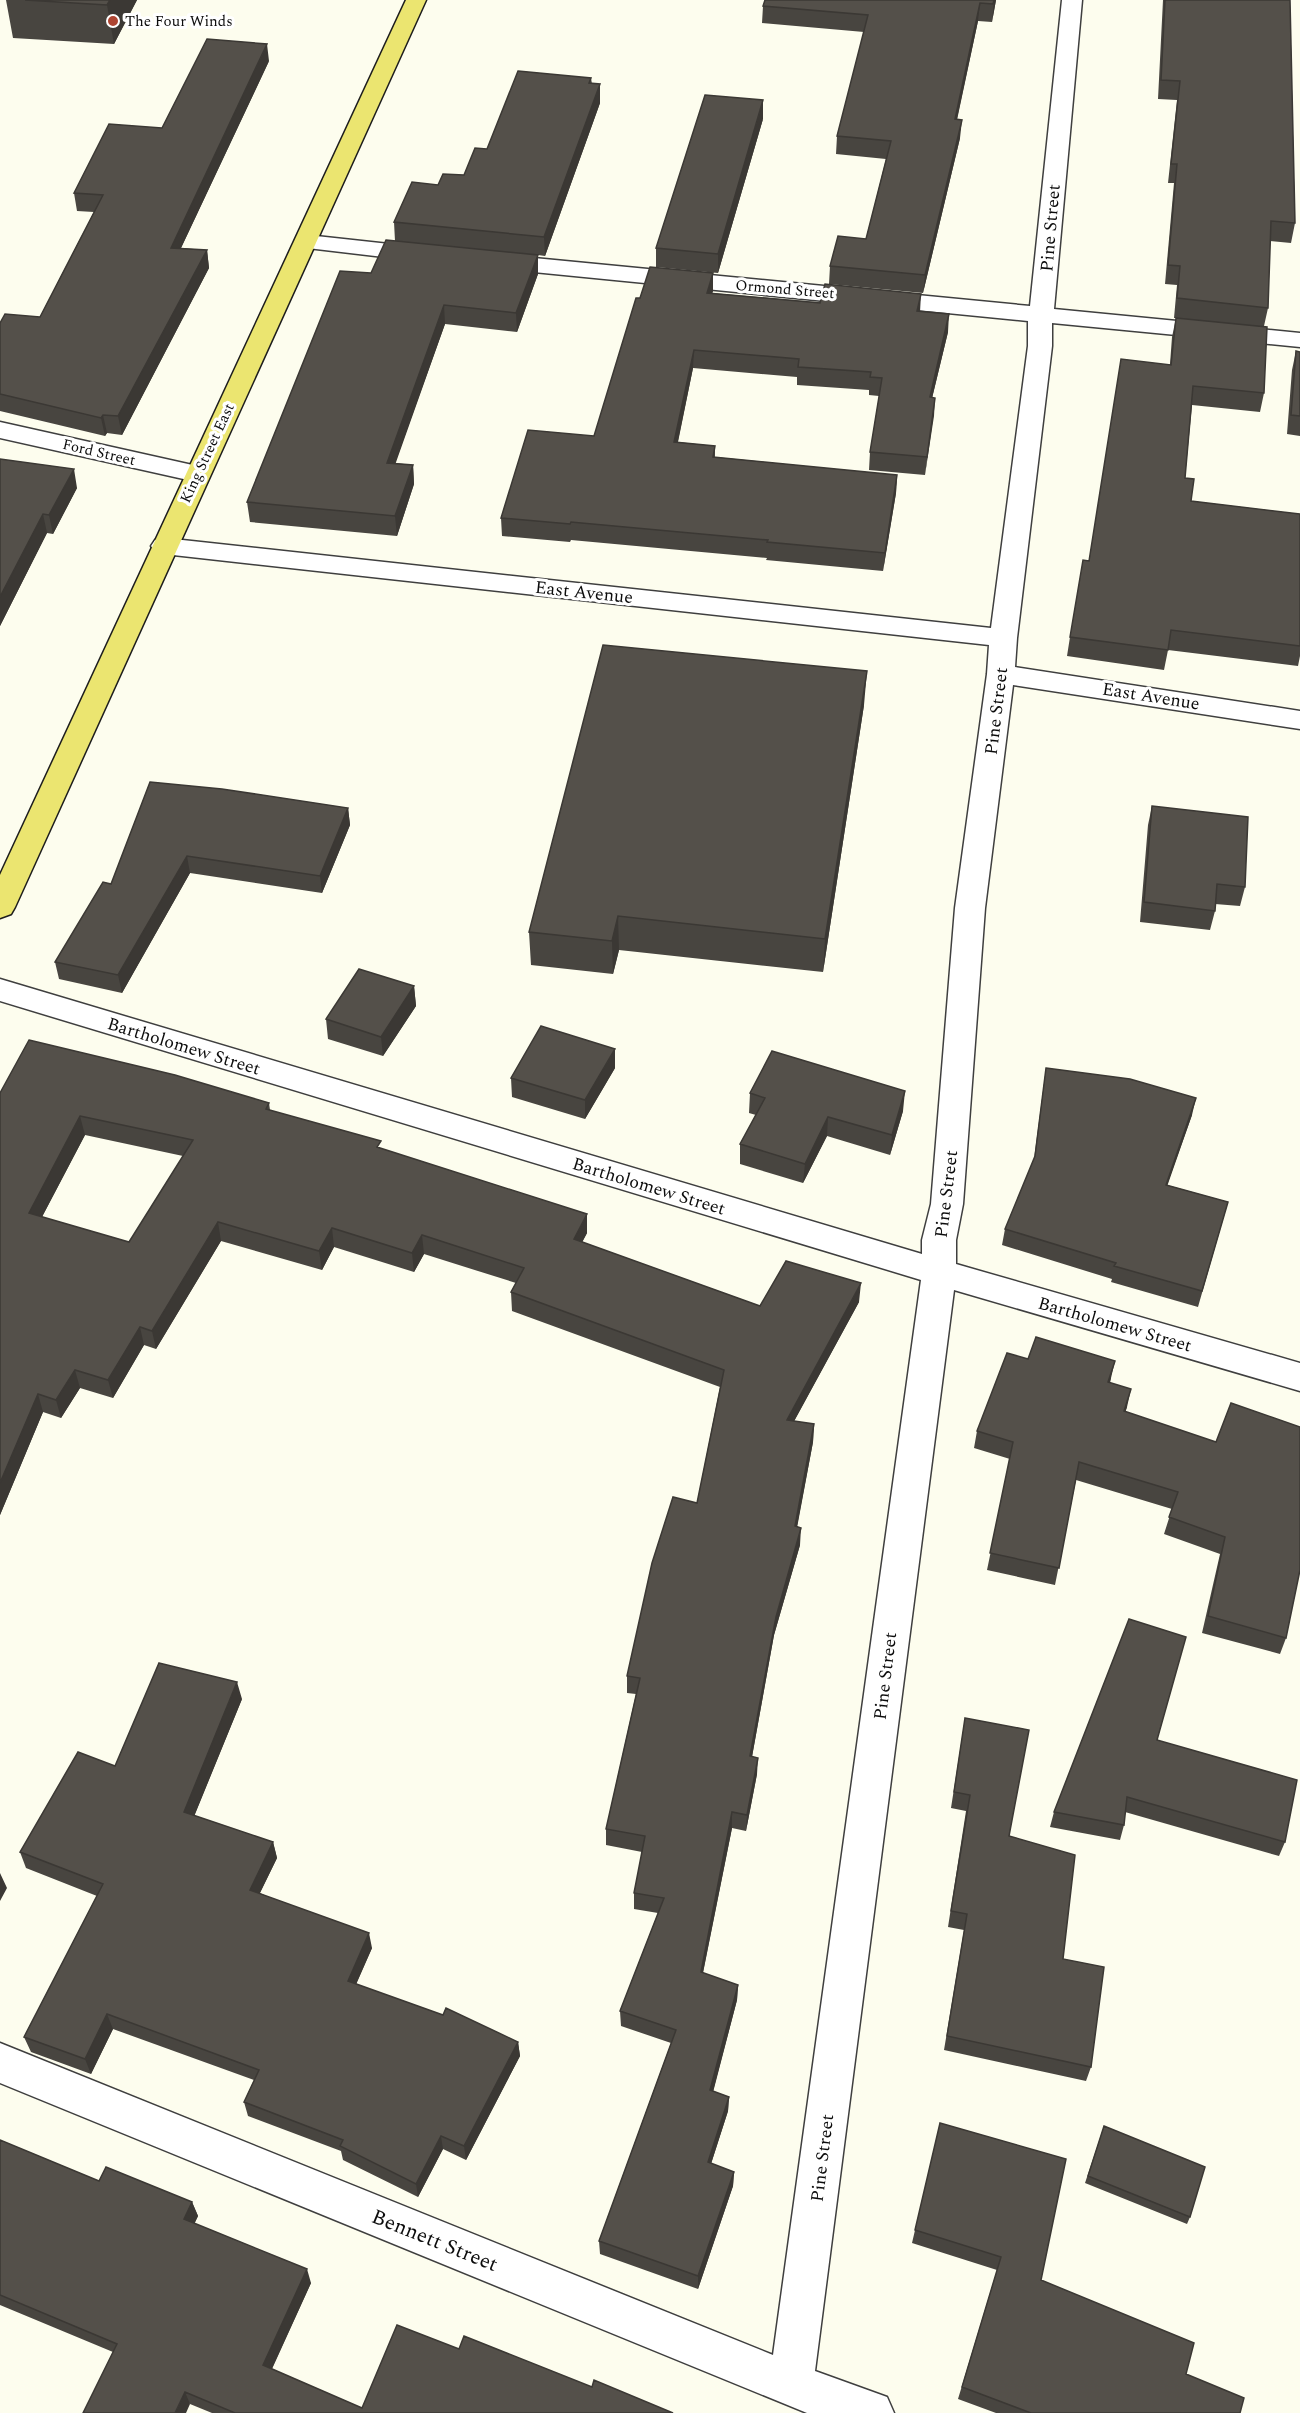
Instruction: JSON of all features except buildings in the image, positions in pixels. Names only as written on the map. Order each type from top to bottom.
[{"type":"main road","name":"King Street East","points":[[0,907],[416,0]]},
{"type":"street","name":"Pine Street","points":[[790,2385],[939,1272],[939,1240],[947,1204],[970,908],[1001,674],[1003,638],[1040,346],[1041,314],[1072,0]]},
{"type":"street","name":"Ormond Street","points":[[306,242],[1300,340]]},
{"type":"street","name":"Ford Street","points":[[0,430],[197,474]]},
{"type":"street","name":"East Avenue","points":[[164,546],[1003,638]]},
{"type":"street","name":"East Avenue","points":[[1001,674],[1300,720]]},
{"type":"street","name":"Bartholomew Street","points":[[0,990],[939,1272],[1300,1377]]},
{"type":"street","name":"Bennett Street","points":[[0,2063],[790,2385],[871,2413]]},
{"type":"place","name":"The Four Winds","points":[[113,21]]}]
